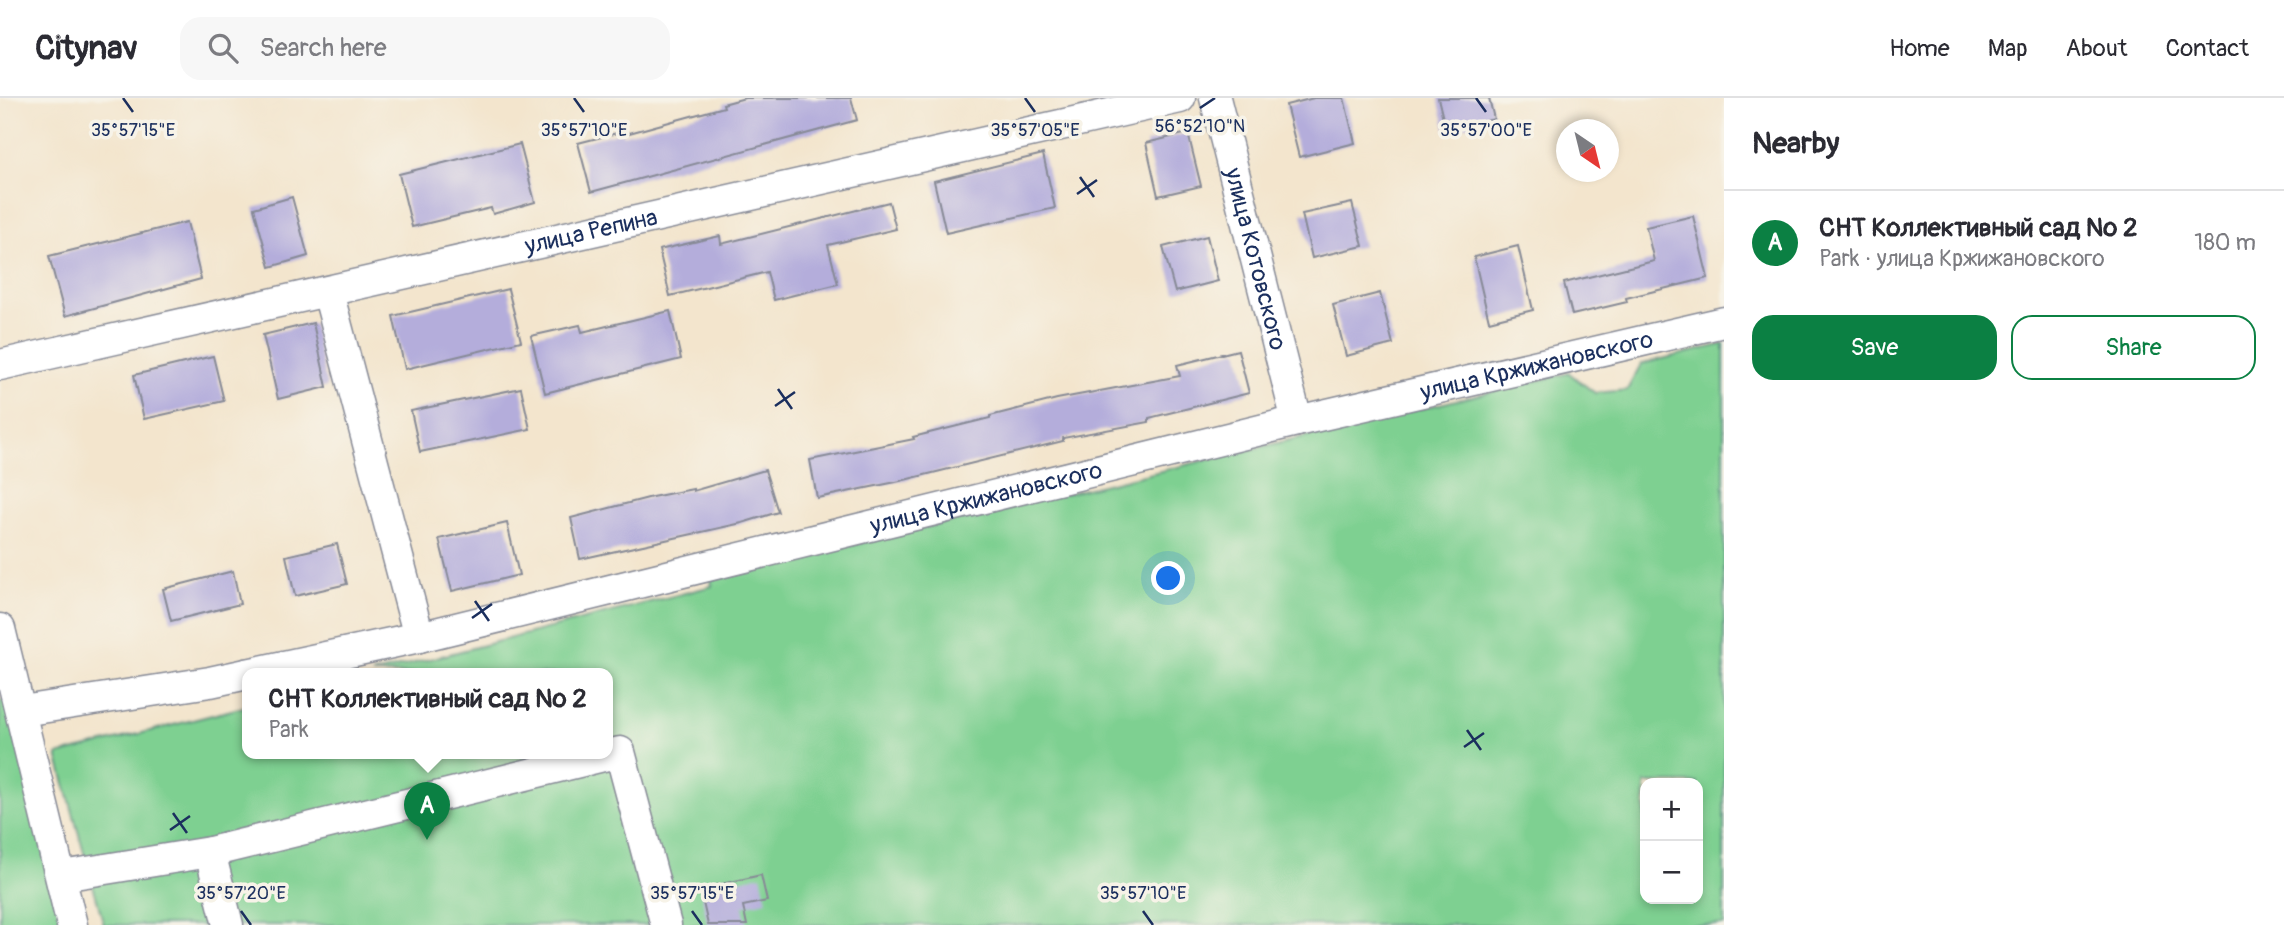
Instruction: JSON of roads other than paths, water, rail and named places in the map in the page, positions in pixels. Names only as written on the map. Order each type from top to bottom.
[{"type":"street","name":"улица Репина","points":[[0,365],[1180,98]]},
{"type":"street","name":"улица Котовского","points":[[1215,98],[1297,421]]},
{"type":"street","points":[[328,292],[419,637]]},
{"type":"street","name":"улица Кржижановского","points":[[275,668],[419,637],[1297,421],[1724,322]]},
{"type":"street","points":[[0,629],[7,680],[22,711],[72,925]]},
{"type":"street","name":"улица Кржижановского","points":[[22,711],[242,675]]},
{"type":"street","points":[[613,754],[620,752],[666,925]]},
{"type":"street","points":[[62,876],[210,852],[591,759]]},
{"type":"street","points":[[210,852],[228,925]]},
{"type":"place","name":"СНТ Коллективный сад № 2","points":[[427,840]]}]
